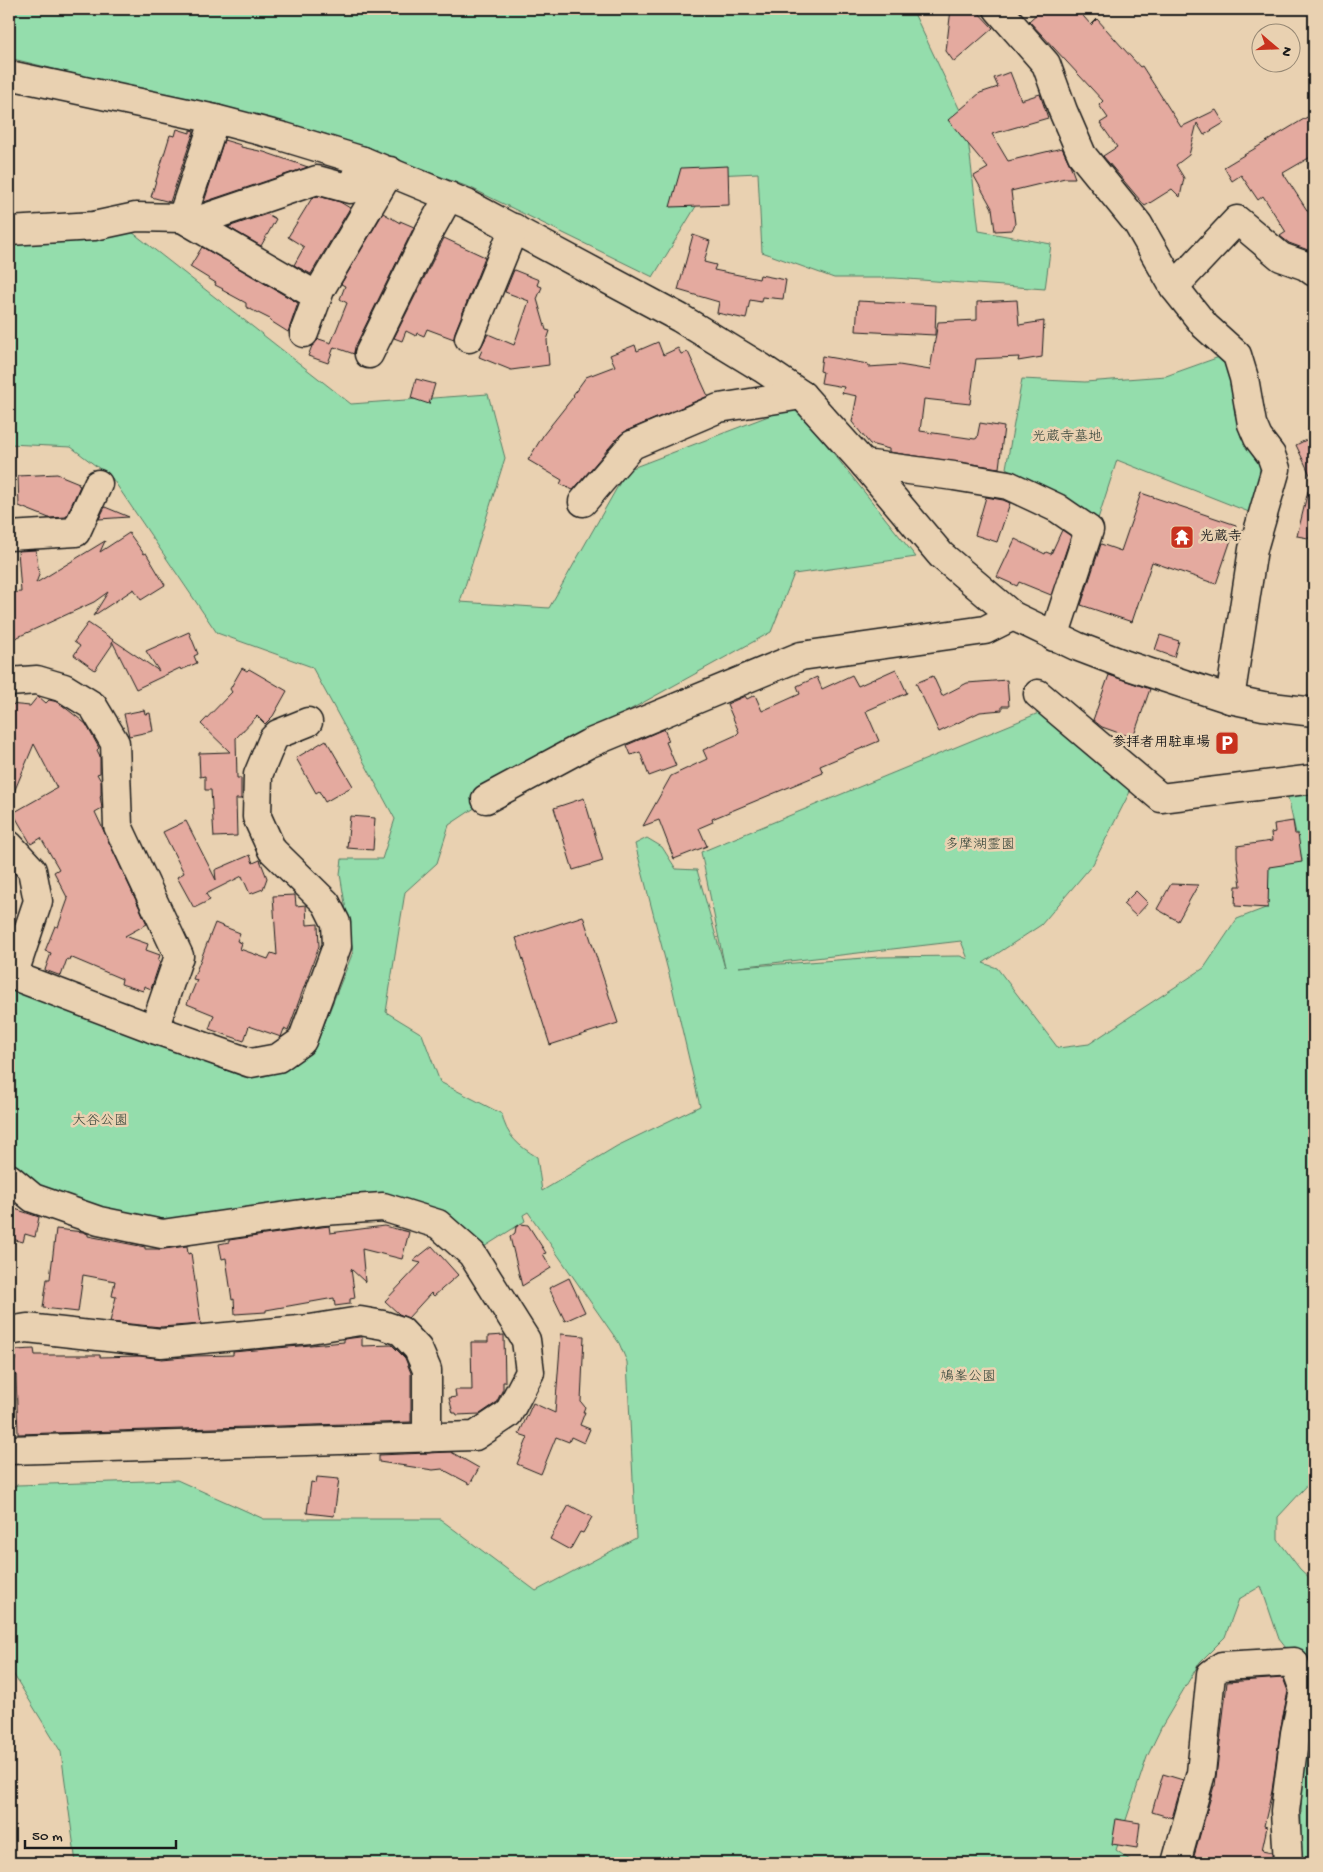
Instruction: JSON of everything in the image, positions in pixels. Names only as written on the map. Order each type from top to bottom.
[{"type":"street","points":[[998,9],[1046,64],[1082,155],[1138,224],[1174,287],[1205,326],[1237,355],[1244,378],[1252,424],[1258,438],[1271,455],[1276,469],[1253,549],[1230,698]]},
{"type":"street","points":[[9,75],[215,119],[363,161],[449,196],[514,228],[680,318],[802,395],[942,555],[1013,616],[1054,637],[1126,665],[1230,698],[1263,706],[1314,712]]},
{"type":"street","points":[[186,221],[215,119]]},
{"type":"street","points":[[9,231],[94,226],[136,218],[186,221],[317,180],[350,189],[363,161]]},
{"type":"street","points":[[304,333],[317,296],[390,171]]},
{"type":"street","points":[[369,354],[428,234],[449,196]]},
{"type":"street","points":[[1174,287],[1237,220],[1281,257],[1306,266],[1314,272]]},
{"type":"street","points":[[186,221],[317,296]]},
{"type":"street","points":[[469,338],[514,228]]},
{"type":"street","points":[[583,502],[632,445],[719,408],[802,395]]},
{"type":"street","points":[[864,464],[1008,485],[1057,508],[1089,530],[1054,637]]},
{"type":"street","points":[[9,536],[76,532],[98,484]]},
{"type":"street","points":[[486,799],[588,744],[801,656],[985,630],[1013,616]]},
{"type":"street","points":[[9,682],[37,680],[64,688],[93,706],[115,743],[118,826],[179,956],[154,1029]]},
{"type":"street","points":[[1038,694],[1161,798],[1314,779]]},
{"type":"street","points":[[9,846],[32,870],[38,900],[11,975],[251,1063],[278,1058],[302,1040],[337,946],[336,923],[326,903],[272,850],[257,817],[258,775],[272,739],[278,734],[308,722]]},
{"type":"street","points":[[9,1178],[33,1198],[99,1221],[162,1234],[323,1211],[383,1207],[438,1224],[472,1254],[507,1308],[526,1340],[530,1372],[508,1414],[475,1436],[9,1450]]},
{"type":"street","points":[[9,1331],[27,1328],[161,1343],[310,1329],[360,1321],[383,1325],[401,1331],[418,1349],[427,1370],[427,1438]]},
{"type":"street","points":[[1176,1863],[1201,1773],[1211,1674],[1222,1666],[1294,1662],[1304,1690],[1294,1733],[1284,1811],[1288,1863]]},
{"type":"green space","points":[[9,9],[912,9],[966,123],[979,231],[1051,244],[1045,289],[894,278],[834,278],[762,252],[758,173],[715,175],[653,277],[471,188],[326,134],[215,104],[99,80],[9,58]]},
{"type":"green space","name":"鳩峯公園","points":[[132,232],[351,404],[488,394],[505,458],[460,602],[549,608],[627,470],[792,407],[818,434],[916,557],[794,574],[771,632],[586,734],[449,825],[437,863],[405,892],[386,1012],[422,1034],[440,1082],[502,1114],[504,1122],[514,1140],[537,1157],[542,1191],[617,1146],[700,1106],[671,982],[635,844],[647,838],[662,847],[676,869],[697,870],[725,968],[701,852],[1046,710],[1134,784],[1093,864],[1041,925],[983,963],[997,968],[1058,1048],[1089,1044],[1204,968],[1237,919],[1268,907],[1267,865],[1302,860],[1286,789],[1310,791],[1314,807],[1314,1211],[1310,1212],[1314,1239],[1314,1478],[1278,1517],[1278,1540],[1300,1569],[1314,1582],[1314,1684],[1279,1639],[1261,1586],[1239,1599],[1225,1637],[1200,1662],[1162,1726],[1147,1757],[1116,1850],[1134,1863],[76,1863],[61,1752],[9,1667],[9,1491],[17,1485],[177,1480],[264,1519],[440,1519],[536,1591],[636,1538],[627,1362],[619,1343],[528,1212],[523,1215],[525,1221],[476,1252],[444,1221],[200,1219],[134,1221],[42,1193],[9,1167],[9,988],[244,1077],[265,1076],[290,1067],[306,1055],[318,1040],[353,952],[340,874],[342,859],[382,859],[395,819],[312,667],[217,633],[112,478],[71,447],[9,444],[9,244]],"holes":[[[961,941],[968,959],[960,956],[879,957],[738,967]]]},
{"type":"green space","name":"光蔵寺墓地","points":[[1222,356],[1230,369],[1235,414],[1241,437],[1260,464],[1260,481],[1249,512],[1117,460],[1097,522],[1006,468],[1022,379],[1085,382],[1166,376]]},
{"type":"green space","points":[[1314,1704],[1314,1863],[1300,1863],[1303,1731]]},
{"type":"building","points":[[951,9],[975,9],[993,28],[954,62],[946,51]]},
{"type":"building","points":[[1042,9],[1077,9],[1091,25],[1097,19],[1140,67],[1142,66],[1181,127],[1216,110],[1224,123],[1204,135],[1197,123],[1189,155],[1176,165],[1184,178],[1180,197],[1172,189],[1145,206],[1103,156],[1117,147],[1100,123],[1108,118],[1099,105],[1103,101],[1029,21]]},
{"type":"building","points":[[1010,72],[1021,100],[1040,94],[1048,118],[992,134],[1008,161],[1062,148],[1075,178],[1065,178],[1011,191],[1015,224],[1012,230],[995,231],[992,208],[974,176],[988,168],[948,120],[980,93],[998,87],[994,78]]},
{"type":"building","points":[[1314,113],[1314,155],[1283,173],[1314,221],[1314,246],[1308,250],[1289,243],[1280,236],[1286,232],[1263,196],[1258,200],[1241,175],[1232,181],[1224,167]]},
{"type":"building","points":[[177,129],[190,133],[190,130],[194,131],[170,202],[151,197],[170,135],[175,136]]},
{"type":"building","points":[[224,140],[241,145],[241,147],[264,152],[308,167],[204,202]]},
{"type":"building","points":[[728,166],[729,205],[670,207],[681,168]]},
{"type":"building","points":[[318,196],[340,202],[350,208],[311,274],[294,265],[304,247],[288,237],[312,198]]},
{"type":"building","points":[[383,213],[400,223],[400,221],[414,227],[355,347],[354,354],[334,347],[328,363],[308,356],[312,346],[319,339],[331,343],[347,303],[340,299],[345,286],[341,284]]},
{"type":"building","points":[[267,214],[276,219],[261,246],[228,227]]},
{"type":"building","points":[[693,235],[710,241],[704,262],[716,265],[714,270],[759,279],[760,275],[786,280],[783,299],[762,297],[761,302],[750,300],[746,319],[717,313],[719,302],[678,290]]},
{"type":"building","points":[[444,238],[485,257],[455,332],[454,339],[427,329],[424,336],[417,333],[416,336],[406,331],[402,341],[394,338]]},
{"type":"building","points":[[202,247],[298,303],[288,332],[270,319],[246,307],[246,303],[222,290],[215,285],[216,283],[190,267]]},
{"type":"building","points":[[514,270],[539,280],[537,285],[542,287],[537,299],[546,330],[550,331],[547,340],[549,365],[511,370],[479,357],[482,350],[480,349],[488,334],[514,345],[529,301],[505,292]]},
{"type":"building","points":[[1017,300],[1019,325],[1044,321],[1042,357],[1018,361],[1019,357],[976,359],[970,404],[924,399],[920,431],[975,439],[977,438],[980,423],[1004,427],[999,468],[889,452],[889,449],[870,444],[852,422],[857,396],[842,393],[844,387],[821,383],[823,372],[820,371],[822,356],[868,364],[868,367],[899,365],[930,370],[938,322],[977,320],[977,302]]},
{"type":"building","points":[[858,301],[936,305],[935,335],[856,331]]},
{"type":"building","points":[[658,342],[663,355],[678,348],[681,354],[688,352],[708,396],[620,435],[573,490],[560,484],[562,480],[528,460],[544,434],[574,396],[586,377],[615,366],[610,355],[635,345],[637,351]]},
{"type":"building","points":[[416,379],[435,384],[429,404],[411,398]]},
{"type":"building","points":[[1314,436],[1314,483],[1296,445]]},
{"type":"building","points":[[57,474],[79,483],[78,485],[80,486],[66,517],[49,518],[19,506],[18,476]]},
{"type":"building","points":[[1308,491],[1314,492],[1314,539],[1297,536]]},
{"type":"building","points":[[1141,493],[1236,525],[1216,584],[1152,562],[1132,622],[1081,605],[1101,544],[1121,551]]},
{"type":"building","points":[[986,497],[1010,503],[997,542],[975,535]]},
{"type":"building","points":[[105,507],[129,517],[99,519]]},
{"type":"building","points":[[1062,530],[1071,536],[1051,595],[1019,582],[1017,586],[997,577],[1015,539],[1045,554],[1046,552],[1051,554]]},
{"type":"building","points":[[129,533],[144,554],[146,553],[165,585],[141,600],[134,589],[93,616],[108,592],[94,602],[9,641],[9,593],[21,592],[18,551],[36,550],[39,575],[36,583],[105,541],[100,552]]},
{"type":"building","points":[[88,623],[159,671],[146,651],[189,632],[198,654],[194,656],[197,663],[181,670],[180,668],[136,689],[112,641],[112,645],[95,670],[74,655],[80,646],[74,642]]},
{"type":"building","points":[[1160,635],[1179,641],[1174,657],[1155,650]]},
{"type":"building","points":[[242,668],[247,671],[249,669],[287,691],[273,716],[265,724],[257,716],[236,738],[237,778],[241,778],[241,799],[236,799],[237,836],[214,837],[211,790],[205,790],[205,776],[200,777],[199,753],[230,752],[201,724],[232,692],[230,689]]},
{"type":"building","points":[[896,669],[907,693],[866,711],[879,741],[820,766],[823,773],[712,819],[713,822],[699,828],[707,846],[674,859],[659,820],[643,826],[671,776],[707,759],[703,750],[739,732],[727,704],[745,696],[747,699],[755,695],[762,711],[800,694],[797,686],[817,677],[822,689],[852,675],[858,686]]},
{"type":"building","points":[[1109,675],[1150,689],[1133,738],[1102,727],[1093,720]]},
{"type":"building","points":[[933,676],[942,696],[967,683],[1007,680],[1009,706],[1002,706],[1002,710],[980,712],[939,732],[916,683]]},
{"type":"building","points":[[38,696],[46,703],[49,700],[58,702],[86,724],[99,748],[97,750],[100,756],[100,773],[97,774],[101,781],[100,796],[102,808],[95,812],[147,924],[125,936],[148,944],[146,950],[160,955],[158,961],[160,962],[151,989],[144,986],[143,991],[121,984],[122,979],[70,957],[69,960],[67,959],[61,976],[45,970],[51,953],[45,951],[55,926],[58,927],[68,899],[54,872],[59,869],[41,838],[31,844],[13,813],[57,788],[34,744],[9,804],[9,704],[30,706]]},
{"type":"building","points":[[144,710],[145,714],[150,713],[153,731],[129,736],[124,714]]},
{"type":"building","points":[[664,729],[669,741],[666,742],[676,766],[649,776],[640,752],[631,755],[627,745]]},
{"type":"building","points":[[326,740],[353,786],[325,802],[319,791],[316,793],[296,758]]},
{"type":"building","points":[[584,798],[603,861],[573,870],[554,808]]},
{"type":"building","points":[[350,816],[375,818],[373,850],[347,848]]},
{"type":"building","points":[[186,821],[216,880],[215,870],[250,855],[253,863],[260,860],[267,878],[263,889],[250,894],[242,876],[206,894],[210,900],[194,908],[177,877],[184,873],[163,832]]},
{"type":"building","points":[[1293,821],[1295,834],[1298,834],[1302,862],[1269,867],[1268,908],[1235,906],[1236,886],[1241,886],[1237,846],[1272,841],[1271,833],[1275,832],[1274,824]]},
{"type":"building","points":[[1171,884],[1198,885],[1178,921],[1157,909]]},
{"type":"building","points":[[1136,891],[1148,903],[1136,916],[1123,904]]},
{"type":"building","points":[[295,895],[296,906],[306,905],[307,925],[318,924],[319,946],[288,1031],[284,1029],[281,1037],[249,1026],[244,1041],[209,1029],[214,1015],[187,1004],[197,980],[193,979],[215,923],[240,933],[237,941],[242,943],[240,949],[268,959],[271,953],[277,955],[273,896]]},
{"type":"building","points":[[583,916],[618,1023],[550,1045],[516,938]]},
{"type":"building","points":[[9,1207],[39,1217],[35,1237],[25,1234],[23,1242],[9,1238]]},
{"type":"building","points":[[521,1224],[528,1225],[546,1253],[543,1254],[551,1268],[522,1286],[510,1237],[515,1233],[516,1227]]},
{"type":"building","points":[[329,1226],[330,1233],[384,1226],[409,1232],[402,1259],[362,1249],[365,1282],[351,1269],[355,1298],[350,1299],[350,1304],[335,1306],[334,1298],[266,1310],[266,1312],[235,1314],[226,1258],[222,1259],[219,1244],[229,1242],[229,1240]]},
{"type":"building","points":[[56,1229],[83,1232],[88,1234],[88,1236],[145,1247],[145,1249],[187,1246],[188,1254],[191,1253],[201,1324],[161,1327],[110,1322],[116,1297],[112,1296],[115,1281],[83,1275],[78,1312],[43,1308],[47,1279],[50,1279]]},
{"type":"building","points":[[432,1246],[458,1275],[434,1296],[431,1293],[408,1318],[399,1314],[385,1301],[421,1263],[413,1261]]},
{"type":"building","points":[[569,1278],[585,1312],[565,1321],[549,1288]]},
{"type":"building","points":[[561,1334],[584,1336],[581,1402],[585,1407],[583,1412],[585,1412],[580,1425],[590,1429],[584,1443],[571,1437],[569,1442],[556,1437],[541,1474],[517,1464],[528,1437],[519,1434],[533,1403],[555,1413]]},
{"type":"building","points":[[504,1335],[505,1382],[503,1382],[503,1389],[496,1403],[480,1414],[457,1415],[453,1413],[449,1398],[456,1397],[455,1390],[472,1390],[471,1342],[488,1342],[488,1336]]},
{"type":"building","points":[[362,1337],[362,1346],[392,1345],[405,1358],[411,1373],[411,1422],[18,1434],[16,1375],[13,1375],[12,1360],[16,1360],[15,1350],[34,1349],[35,1355],[140,1356],[162,1359],[233,1355],[233,1352],[344,1342],[344,1339]]},
{"type":"building","points":[[451,1452],[479,1468],[470,1484],[442,1469],[433,1470],[379,1462],[379,1455]]},
{"type":"building","points":[[317,1477],[339,1479],[334,1516],[307,1513],[311,1482],[316,1483]]},
{"type":"building","points":[[569,1505],[592,1517],[583,1533],[580,1532],[570,1550],[550,1539]]},
{"type":"building","points":[[1283,1678],[1288,1691],[1280,1731],[1272,1791],[1264,1826],[1267,1827],[1262,1850],[1272,1852],[1272,1863],[1192,1863],[1215,1786],[1227,1682]]},
{"type":"building","points":[[1163,1774],[1183,1780],[1172,1818],[1152,1812]]},
{"type":"building","points":[[1116,1819],[1140,1823],[1137,1848],[1112,1844]]},
{"type":"place","name":"光蔵寺","points":[[1182,537]]},
{"type":"place","name":"参拝者用駐車場","points":[[1227,743]]},
{"type":"park label","name":"多摩湖霊園","points":[[980,845]]},
{"type":"park label","name":"大谷公園","points":[[100,1121]]}]
